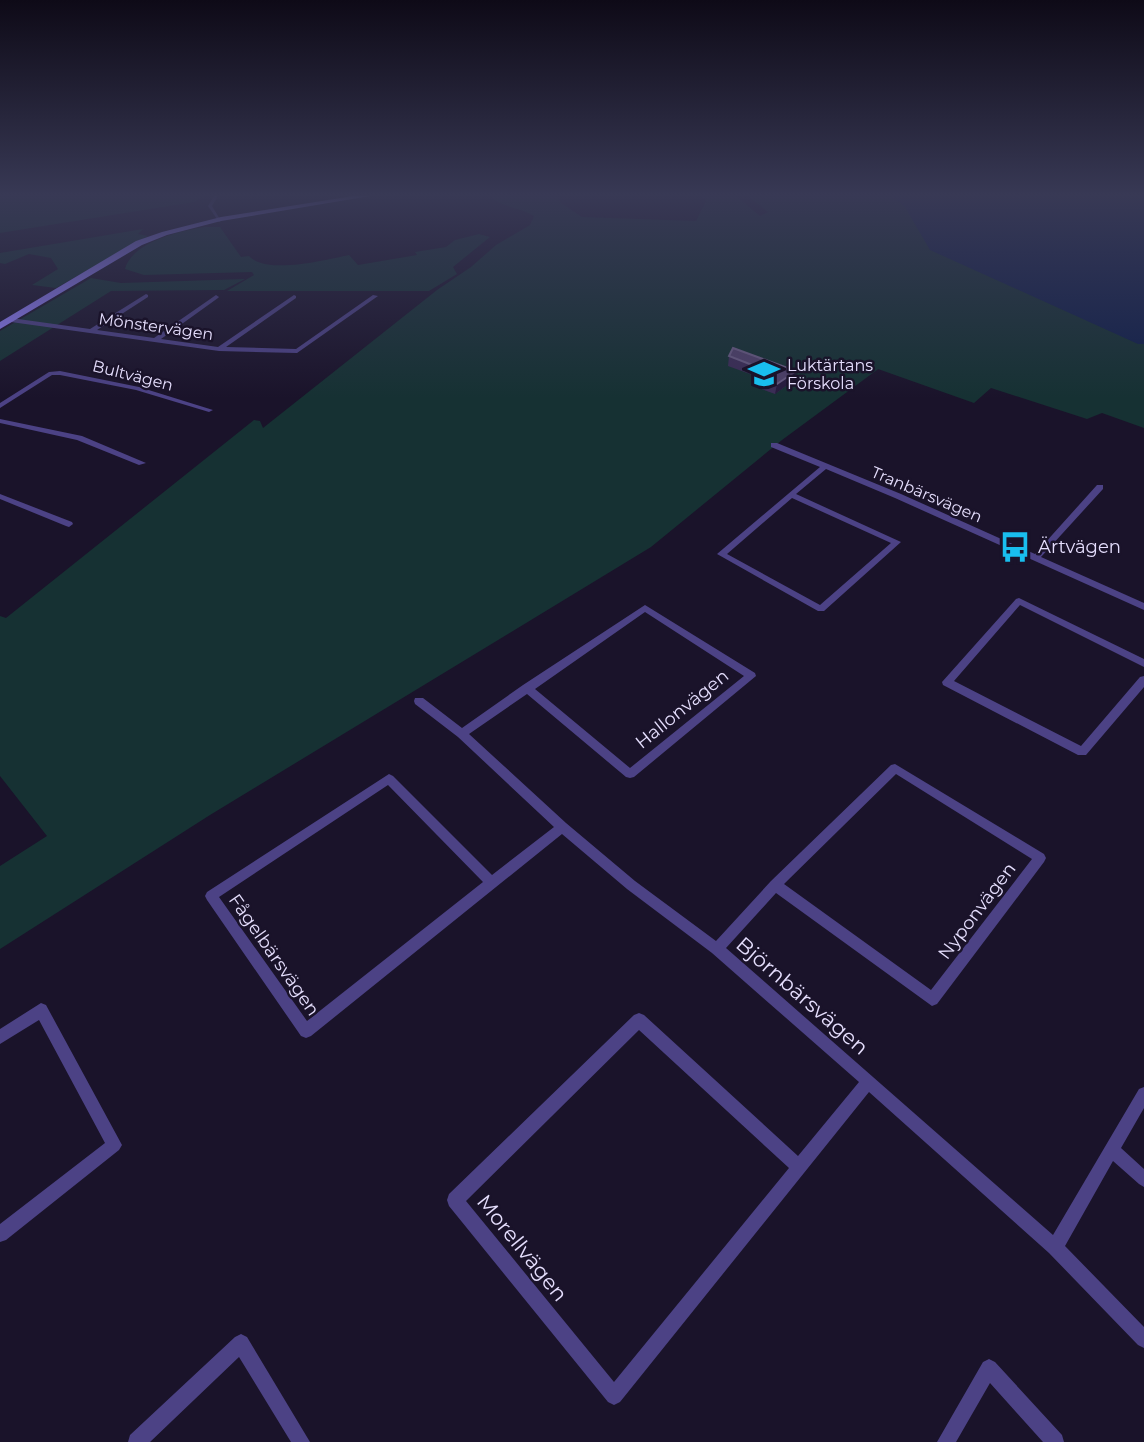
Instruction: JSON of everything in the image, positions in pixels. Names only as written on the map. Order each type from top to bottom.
[{"type":"street","points":[[0,326],[105,263]]},
{"type":"street","points":[[91,331],[146,296]]},
{"type":"street","name":"Mönstervägen","points":[[11,320],[219,349],[297,351],[375,296]]},
{"type":"street","points":[[155,340],[216,297]]},
{"type":"street","points":[[219,349],[295,297]]},
{"type":"street","name":"Bultvägen","points":[[0,406],[51,373],[137,388],[209,410]]},
{"type":"street","points":[[0,421],[79,438],[142,463]]},
{"type":"street","name":"Tranbärsvägen","points":[[774,445],[1037,557],[1144,607]]},
{"type":"street","points":[[791,495],[897,542],[821,609],[721,554],[825,466]]},
{"type":"street","points":[[1037,557],[1100,487]]},
{"type":"street","points":[[0,496],[69,524]]},
{"type":"street","points":[[1144,663],[1019,601],[947,682],[1082,752],[1144,680]]},
{"type":"street","name":"Hallonvägen","points":[[462,734],[527,688],[645,608],[751,676],[630,775],[527,688]]},
{"type":"street","name":"Björnbärsvägen","points":[[419,701],[462,734],[562,827],[631,885],[716,949],[868,1082],[1055,1247],[1144,1339]]},
{"type":"street","name":"Nyponvägen","points":[[716,949],[775,885],[895,768],[1040,858],[932,999],[775,885]]},
{"type":"street","name":"Fågelbärsvägen","points":[[492,883],[389,779],[211,896],[306,1031],[492,883],[562,827]]},
{"type":"street","points":[[0,1037],[41,1010],[114,1145],[0,1234]]},
{"type":"street","name":"Morellvägen","points":[[798,1166],[639,1020],[455,1200],[614,1396],[868,1082]]},
{"type":"street","points":[[1055,1247],[1144,1094]]},
{"type":"street","points":[[1111,1149],[1144,1180]]},
{"type":"street","points":[[136,1442],[241,1343],[301,1442]]},
{"type":"street","points":[[946,1442],[989,1368],[1055,1442]]},
{"type":"green space","points":[[54,263],[100,263],[56,288],[32,285],[58,269]]},
{"type":"green space","points":[[128,263],[458,263],[453,267],[457,274],[429,291],[227,291],[254,275],[252,272],[144,275],[125,269]]},
{"type":"green space","points":[[475,263],[1144,263],[1144,428],[1102,413],[1087,419],[991,388],[974,403],[878,369],[782,440],[651,547],[210,815],[0,949],[0,866],[47,836],[0,776],[0,616],[6,618],[254,420],[260,421],[263,428],[437,290]]},
{"type":"green space","points":[[91,278],[121,283],[245,279],[224,290],[111,291],[0,361],[0,331]]},
{"type":"water","points":[[959,263],[1144,263],[1144,344],[1138,344]]},
{"type":"building","points":[[733,348],[796,371],[777,384],[761,379],[770,372],[729,356]]},
{"type":"place","name":"Luktärtans Förskola","points":[[764,374]]},
{"type":"place","name":"Ärtvägen","points":[[1015,547]]}]
